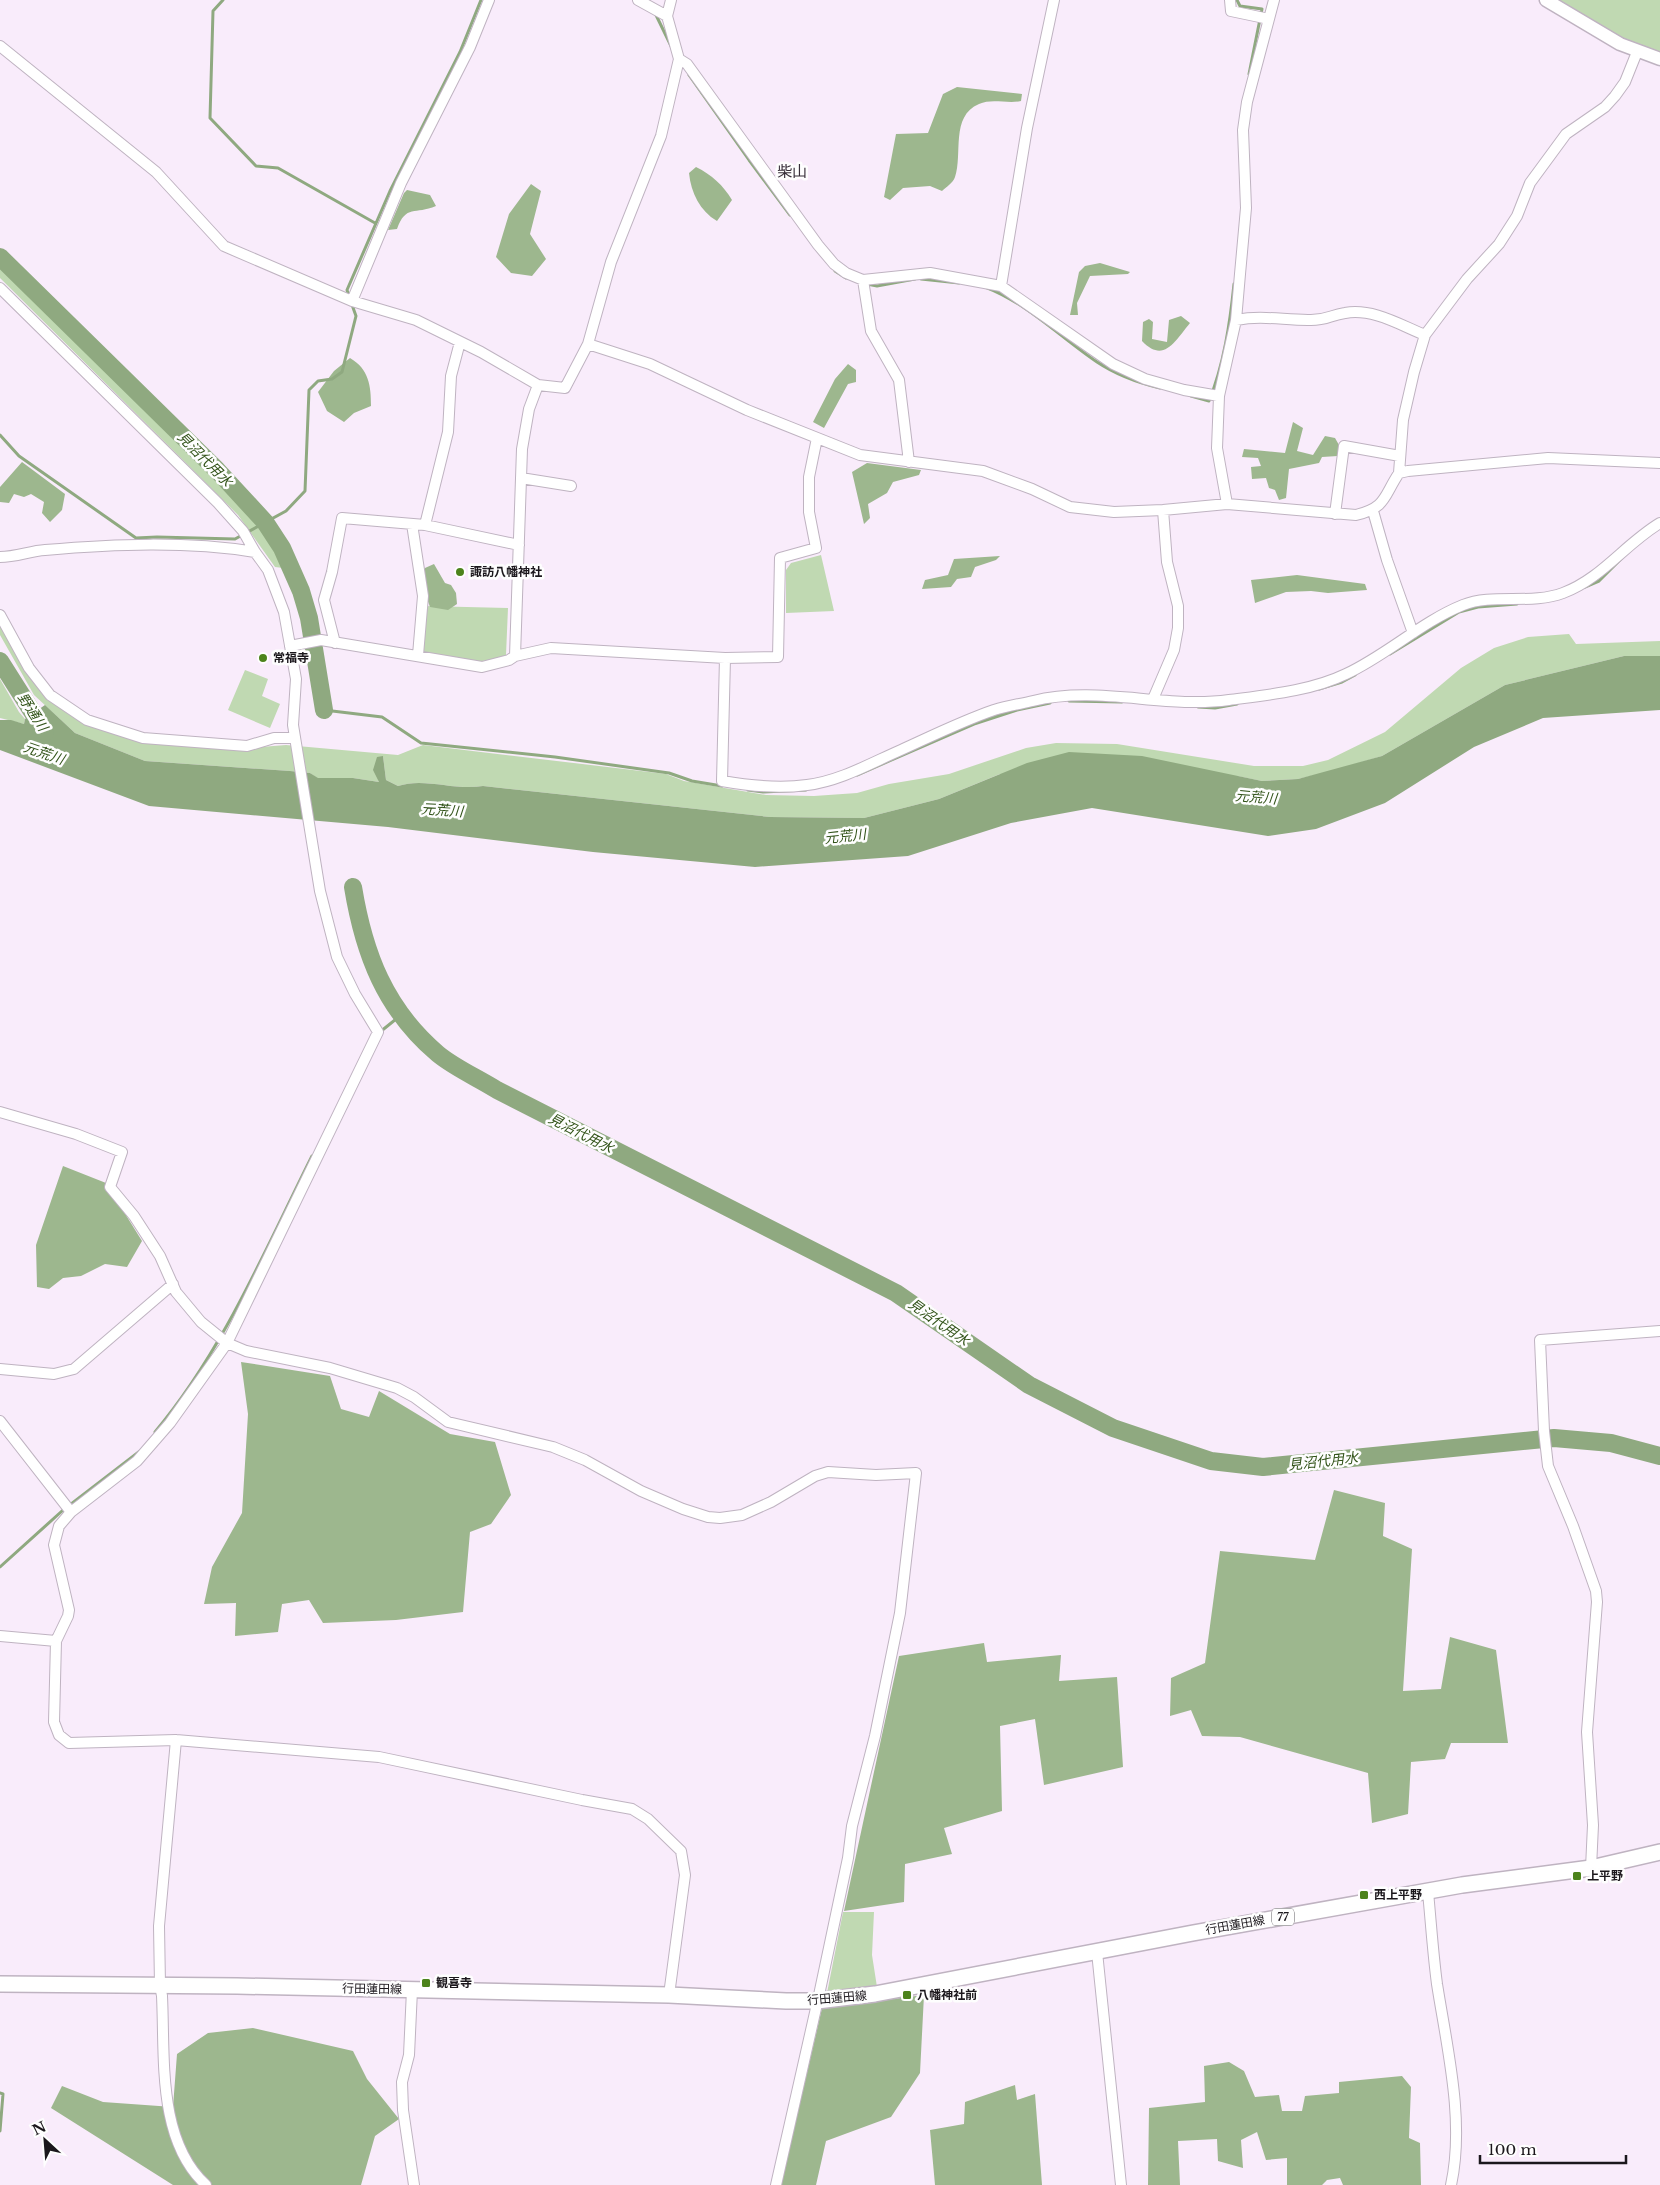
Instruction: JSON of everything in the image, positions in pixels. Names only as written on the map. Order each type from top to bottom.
[{"type":"main road","name":"行田蓮田線","points":[[0,1984],[160,1985],[669,1995],[818,2001],[875,1994],[1192,1932],[1462,1885],[1592,1868],[1660,1852]]},
{"type":"street","points":[[352,301],[401,183],[470,47],[489,0]]},
{"type":"street","points":[[638,0],[667,16]]},
{"type":"street","points":[[0,46],[156,172],[224,246],[352,301],[391,311],[416,320],[481,352],[538,385],[564,388],[588,344],[612,262],[662,136],[679,59],[667,16],[670,0]]},
{"type":"street","points":[[1001,286],[1027,128],[1054,0]]},
{"type":"street","points":[[1230,0],[1231,11],[1269,19]]},
{"type":"street","points":[[1227,504],[1217,448],[1219,396],[1236,320],[1246,208],[1243,130],[1247,102],[1274,0]]},
{"type":"street","points":[[1546,0],[1620,44],[1660,59]]},
{"type":"street","points":[[588,344],[650,364],[747,410],[860,456],[983,472],[1032,489],[1070,506],[1114,512],[1227,504],[1335,514],[1356,515],[1373,511],[1383,502],[1399,473],[1403,420],[1425,335],[1467,279],[1499,244],[1517,216],[1530,183],[1566,134],[1605,107],[1615,96],[1625,82],[1638,52]]},
{"type":"street","points":[[679,59],[687,64],[782,197],[834,264],[846,273],[864,280],[930,273],[1001,286],[1113,364],[1145,378],[1184,390],[1219,396]]},
{"type":"street","points":[[864,280],[871,331],[899,380],[909,462]]},
{"type":"street","points":[[0,288],[133,417],[218,503],[243,531],[268,570],[277,589],[284,612],[296,679],[293,712],[295,742],[318,884],[337,957],[355,994],[378,1032],[227,1343],[170,1424],[137,1461],[71,1512],[59,1526],[54,1545],[69,1603],[68,1616],[56,1641],[54,1722],[59,1735],[69,1744],[176,1740],[379,1757],[632,1809],[648,1819],[682,1851],[685,1875],[669,1995]]},
{"type":"street","points":[[1236,320],[1254,316],[1326,320],[1343,313],[1359,311],[1373,314],[1425,335]]},
{"type":"street","points":[[426,525],[448,432],[451,376],[460,342]]},
{"type":"street","points":[[515,656],[522,449],[529,409],[538,385]]},
{"type":"street","points":[[290,646],[322,640],[418,655],[458,665],[482,667],[510,660],[515,656],[551,648],[725,658],[778,657],[780,558],[816,548],[809,512],[809,477],[817,438]]},
{"type":"street","points":[[1335,514],[1344,446],[1400,456]]},
{"type":"street","points":[[1399,473],[1548,458],[1660,462]]},
{"type":"street","points":[[521,478],[571,486]]},
{"type":"street","points":[[1153,699],[1174,650],[1178,628],[1178,606],[1167,562],[1163,510]]},
{"type":"street","points":[[1373,511],[1386,560],[1413,633]]},
{"type":"street","points":[[335,643],[324,600],[332,572],[342,518],[426,525],[519,545]]},
{"type":"street","points":[[725,658],[722,781],[780,788],[810,785],[847,774],[994,710],[1037,700],[1072,695],[1209,703],[1324,683],[1347,674],[1413,633],[1465,604],[1496,600],[1543,598],[1563,593],[1594,577],[1644,533],[1660,523]]},
{"type":"street","points":[[412,524],[423,596],[418,655]]},
{"type":"street","points":[[0,557],[15,557],[42,550],[153,545],[220,546],[255,552]]},
{"type":"street","points":[[0,615],[28,668],[50,695],[87,720],[143,738],[247,746],[274,738],[295,742]]},
{"type":"street","points":[[0,1112],[76,1134],[122,1152],[110,1187],[134,1216],[160,1256],[176,1292],[201,1322],[227,1343],[246,1351],[330,1368],[397,1388],[414,1397],[448,1422],[553,1446],[585,1460],[641,1491],[683,1509],[708,1517],[720,1518],[742,1515],[771,1502],[815,1476],[828,1472],[876,1475],[916,1473],[900,1613],[875,1736],[852,1826],[848,1858],[818,2001],[776,2185]]},
{"type":"street","points":[[0,1369],[54,1374],[74,1369],[173,1284]]},
{"type":"street","points":[[1592,1868],[1593,1825],[1587,1732],[1597,1602],[1596,1591],[1573,1526],[1548,1466],[1544,1431],[1540,1340],[1660,1331]]},
{"type":"street","points":[[0,1421],[71,1512]]},
{"type":"street","points":[[0,1636],[56,1641]]},
{"type":"street","points":[[176,1740],[159,1926],[160,1985],[169,2111],[174,2135],[183,2156],[196,2175],[206,2185]]},
{"type":"street","points":[[1428,1892],[1437,1983],[1451,2060],[1457,2160],[1452,2185]]},
{"type":"street","points":[[1097,1952],[1121,2185]]},
{"type":"street","points":[[412,1990],[409,2054],[402,2082],[403,2110],[414,2185]]},
{"type":"shaded area","points":[[1556,0],[1660,0],[1660,53],[1626,40]]},
{"type":"shaded area","points":[[957,87],[1022,94],[1021,101],[984,102],[970,110],[964,117],[961,127],[955,177],[942,191],[930,186],[903,188],[890,200],[884,197],[896,134],[928,133],[943,94]]},
{"type":"shaded area","points":[[696,167],[717,181],[732,200],[717,221],[701,207],[694,194],[689,173]]},
{"type":"shaded area","points":[[531,184],[541,191],[530,234],[546,259],[532,276],[511,273],[496,257],[509,214]]},
{"type":"shaded area","points":[[407,190],[430,195],[436,206],[408,213],[400,221],[397,229],[388,230],[404,193]]},
{"type":"shaded area","points":[[1100,263],[1130,272],[1128,274],[1090,276],[1077,303],[1078,315],[1070,315],[1079,272],[1085,266]]},
{"type":"shaded area","points":[[0,264],[256,519],[272,543],[296,589],[308,637],[304,638],[299,610],[283,568],[275,567],[238,515],[0,278]]},
{"type":"shaded area","points":[[1181,316],[1190,323],[1169,347],[1157,350],[1150,348],[1142,341],[1143,322],[1149,319],[1153,322],[1152,339],[1167,342],[1169,320]]},
{"type":"shaded area","points":[[350,358],[361,367],[368,379],[371,406],[354,413],[344,422],[327,411],[318,392],[334,371]]},
{"type":"shaded area","points":[[848,364],[856,370],[856,382],[848,384],[824,428],[813,422],[835,379]]},
{"type":"shaded area","points":[[1293,422],[1303,428],[1297,451],[1313,455],[1325,436],[1335,438],[1339,445],[1338,456],[1322,457],[1319,463],[1289,469],[1286,498],[1279,500],[1275,490],[1269,488],[1266,478],[1252,479],[1251,467],[1261,466],[1258,458],[1242,457],[1244,449],[1285,453]]},
{"type":"shaded area","points":[[22,462],[65,494],[62,510],[50,522],[42,513],[44,502],[31,494],[24,497],[14,494],[9,503],[0,502],[0,487]]},
{"type":"shaded area","points":[[867,463],[921,470],[919,475],[893,482],[887,493],[868,504],[870,518],[864,524],[852,472]]},
{"type":"shaded area","points":[[821,555],[834,611],[786,613],[786,570],[791,563]]},
{"type":"shaded area","points":[[1000,556],[996,560],[975,567],[971,577],[957,579],[951,587],[922,589],[925,580],[948,575],[954,559]]},
{"type":"shaded area","points":[[434,564],[445,583],[451,585],[456,593],[457,604],[448,610],[430,607],[425,593],[425,568]]},
{"type":"shaded area","points":[[1297,575],[1365,584],[1367,590],[1328,593],[1311,591],[1286,592],[1255,603],[1251,580]]},
{"type":"shaded area","points":[[425,606],[508,608],[506,655],[486,661],[476,661],[455,659],[424,652],[422,648]]},
{"type":"shaded area","points":[[0,620],[45,695],[141,740],[261,747],[286,745],[398,755],[423,745],[666,774],[684,781],[766,795],[814,796],[857,793],[889,784],[949,774],[1026,748],[1056,743],[1117,744],[1254,766],[1303,766],[1328,760],[1385,732],[1461,668],[1494,648],[1528,637],[1569,634],[1576,644],[1660,641],[1660,656],[1624,656],[1505,685],[1382,756],[1298,779],[1262,781],[1237,776],[1000,774],[939,799],[864,818],[770,817],[483,786],[462,787],[418,783],[398,786],[386,780],[383,756],[376,772],[379,782],[353,778],[317,778],[310,773],[290,771],[145,761],[75,733],[34,695],[0,635]]},
{"type":"shaded area","points":[[245,670],[268,679],[262,696],[280,704],[270,728],[228,710]]},
{"type":"shaded area","points":[[0,679],[25,719],[24,724],[0,718]]},
{"type":"shaded area","points":[[63,1166],[106,1183],[142,1241],[127,1267],[105,1264],[81,1276],[63,1278],[49,1289],[37,1287],[36,1245]]},
{"type":"shaded area","points":[[241,1362],[330,1376],[341,1409],[369,1417],[379,1391],[450,1434],[495,1442],[511,1495],[491,1524],[470,1532],[463,1612],[396,1620],[323,1623],[309,1600],[282,1604],[278,1632],[235,1636],[236,1603],[204,1604],[212,1567],[242,1513],[248,1414]]},
{"type":"shaded area","points":[[1334,1490],[1385,1503],[1383,1536],[1412,1549],[1403,1691],[1441,1689],[1450,1637],[1496,1650],[1508,1743],[1451,1743],[1445,1759],[1411,1762],[1408,1814],[1372,1823],[1368,1773],[1240,1737],[1202,1736],[1191,1710],[1170,1716],[1171,1678],[1205,1663],[1220,1551],[1315,1560]]},
{"type":"shaded area","points":[[984,1643],[987,1662],[1061,1655],[1059,1681],[1117,1677],[1123,1767],[1044,1785],[1035,1719],[1000,1726],[1002,1811],[944,1828],[952,1854],[905,1864],[904,1902],[844,1911],[899,1656]]},
{"type":"shaded area","points":[[843,1912],[874,1912],[872,1955],[877,1987],[827,1993]]},
{"type":"shaded area","points":[[924,1995],[920,2073],[891,2117],[826,2141],[816,2185],[781,2185],[822,2008]]},
{"type":"shaded area","points":[[253,2028],[353,2051],[367,2079],[399,2119],[375,2136],[361,2185],[173,2185],[51,2108],[62,2086],[103,2102],[173,2107],[177,2054],[208,2033]]},
{"type":"shaded area","points":[[1229,2062],[1244,2071],[1255,2097],[1279,2095],[1282,2111],[1302,2111],[1305,2096],[1339,2093],[1339,2082],[1402,2076],[1411,2087],[1409,2138],[1420,2143],[1421,2185],[1343,2185],[1340,2178],[1327,2180],[1322,2185],[1287,2185],[1287,2158],[1266,2160],[1257,2132],[1241,2140],[1243,2168],[1218,2161],[1217,2139],[1178,2141],[1180,2185],[1148,2185],[1149,2108],[1205,2102],[1204,2066]]},
{"type":"shaded area","points":[[1015,2085],[1017,2100],[1035,2094],[1042,2185],[935,2185],[930,2130],[964,2124],[965,2102]]},
{"type":"water","name":"元荒川","points":[[1624,656],[1660,656],[1660,710],[1543,718],[1474,747],[1385,803],[1316,829],[1268,836],[1092,808],[1011,823],[908,856],[755,867],[593,852],[388,827],[149,806],[0,750],[0,720],[11,720],[24,724],[25,719],[45,705],[75,733],[145,761],[290,771],[310,773],[318,778],[353,778],[379,782],[373,770],[377,757],[383,756],[386,780],[398,786],[429,783],[462,787],[483,786],[770,817],[864,818],[939,799],[1027,763],[1069,752],[1142,756],[1262,781],[1298,779],[1382,756],[1505,685]]},
{"type":"waterway","points":[[223,0],[213,11],[210,118],[256,166],[278,168],[375,223]]},
{"type":"waterway","points":[[349,296],[347,290],[390,191],[460,52],[481,0]]},
{"type":"waterway","points":[[1237,0],[1240,6],[1262,9],[1249,74]]},
{"type":"waterway","points":[[655,13],[672,48]]},
{"type":"waterway","points":[[689,75],[790,215]]},
{"type":"waterway","name":"見沼代用水","points":[[0,257],[217,470],[265,522],[282,548],[301,591],[309,618],[324,710]]},
{"type":"waterway","points":[[835,271],[846,278]]},
{"type":"waterway","points":[[867,284],[877,286],[915,279]]},
{"type":"waterway","points":[[921,279],[959,283]]},
{"type":"waterway","points":[[1191,396],[1209,401],[1219,373],[1226,343],[1234,284]]},
{"type":"waterway","points":[[985,287],[1029,311],[1104,366],[1127,378],[1160,388]]},
{"type":"waterway","points":[[0,435],[19,456],[136,538],[235,539],[286,511],[305,491],[309,390],[318,381],[332,379],[342,372],[356,316],[351,302]]},
{"type":"waterway","points":[[1585,587],[1599,581],[1621,559]]},
{"type":"waterway","points":[[1390,654],[1459,612],[1478,607],[1517,604]]},
{"type":"waterway","name":"野通川","points":[[0,661],[45,732]]},
{"type":"waterway","points":[[1319,689],[1342,682],[1355,675]]},
{"type":"waterway","points":[[1069,701],[1122,702]]},
{"type":"waterway","points":[[857,775],[974,724],[1017,710],[1050,703]]},
{"type":"waterway","points":[[1198,707],[1215,708],[1237,704]]},
{"type":"waterway","points":[[324,710],[382,717],[421,743],[555,757],[669,773],[692,781],[722,786]]},
{"type":"waterway","points":[[748,790],[763,792],[806,790]]},
{"type":"waterway","name":"見沼代用水","points":[[353,887],[363,935],[380,979],[404,1018],[438,1054],[497,1090],[896,1293]]},
{"type":"waterway","name":"見沼代用水","points":[[353,887],[363,935],[380,979],[404,1018],[420,1037],[445,1059],[497,1090],[896,1293],[1029,1385],[1113,1428],[1211,1461],[1263,1467],[1554,1438],[1611,1443],[1660,1456]]},
{"type":"waterway","points":[[380,1032],[401,1015]]},
{"type":"waterway","points":[[155,1432],[202,1368],[222,1334],[260,1263],[312,1156]]},
{"type":"waterway","points":[[0,1567],[62,1511],[140,1451]]},
{"type":"waterway","points":[[0,2093],[3,2094],[0,2131]]},
{"type":"place","name":"諏訪八幡神社","points":[[460,572]]},
{"type":"place","name":"常福寺","points":[[263,658]]},
{"type":"place","name":"上平野","points":[[1577,1876]]},
{"type":"place","name":"西上平野","points":[[1364,1895]]},
{"type":"place","name":"観喜寺","points":[[426,1983]]},
{"type":"place","name":"八幡神社前","points":[[907,1995]]},
{"type":"district","name":"柴山","points":[[792,172]]}]
